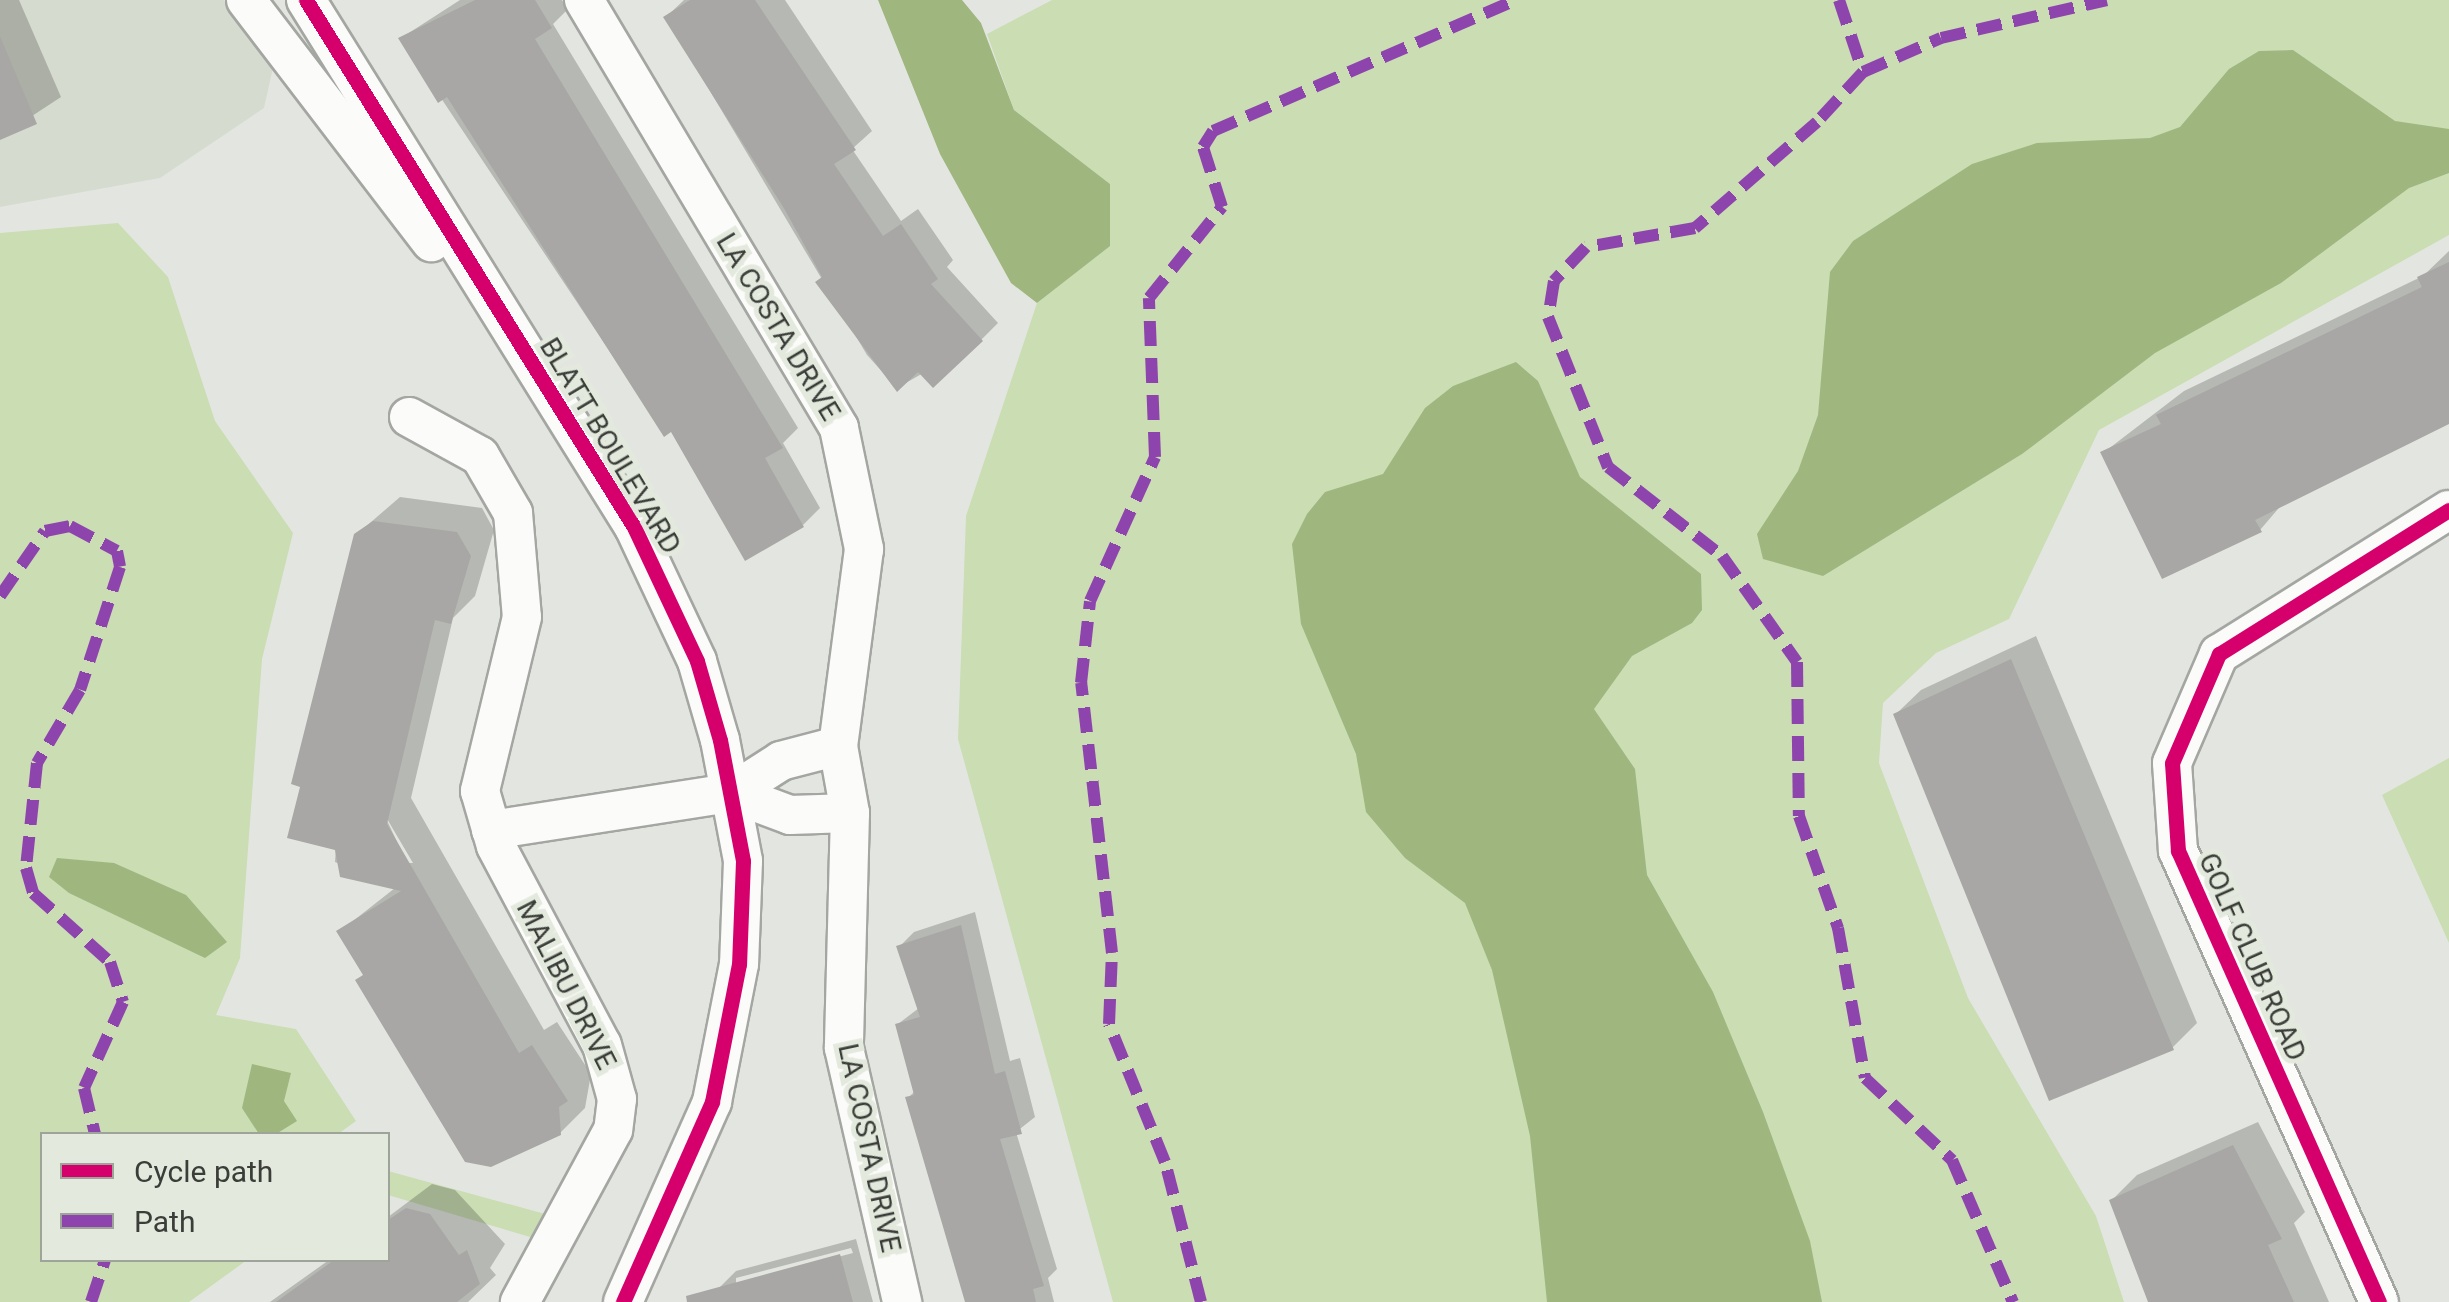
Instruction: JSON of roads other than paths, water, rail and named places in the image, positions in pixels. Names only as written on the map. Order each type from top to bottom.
[{"type":"street","name":"BLATT BOULEVARD","points":[[246,0],[552,399]]},
{"type":"street","name":"BLATT BOULEVARD","points":[[306,0],[670,596],[731,793],[743,861],[739,964],[712,1102],[622,1302]]},
{"type":"street","name":"LA COSTA DRIVE","points":[[584,0],[838,428],[864,548],[838,746],[850,813],[844,1048],[902,1302]]},
{"type":"street","name":"MALIBU DRIVE","points":[[409,417],[480,456],[522,545],[522,618],[480,791],[491,830],[602,1045],[618,1099],[613,1130],[520,1302]]},
{"type":"street","name":"GOLF CLUB ROAD","points":[[2378,1302],[2178,850],[2172,763],[2219,654],[2449,510]]},
{"type":"street","points":[[491,830],[731,793],[781,760],[838,746]]},
{"type":"street","points":[[731,793],[790,815],[850,813]]}]
